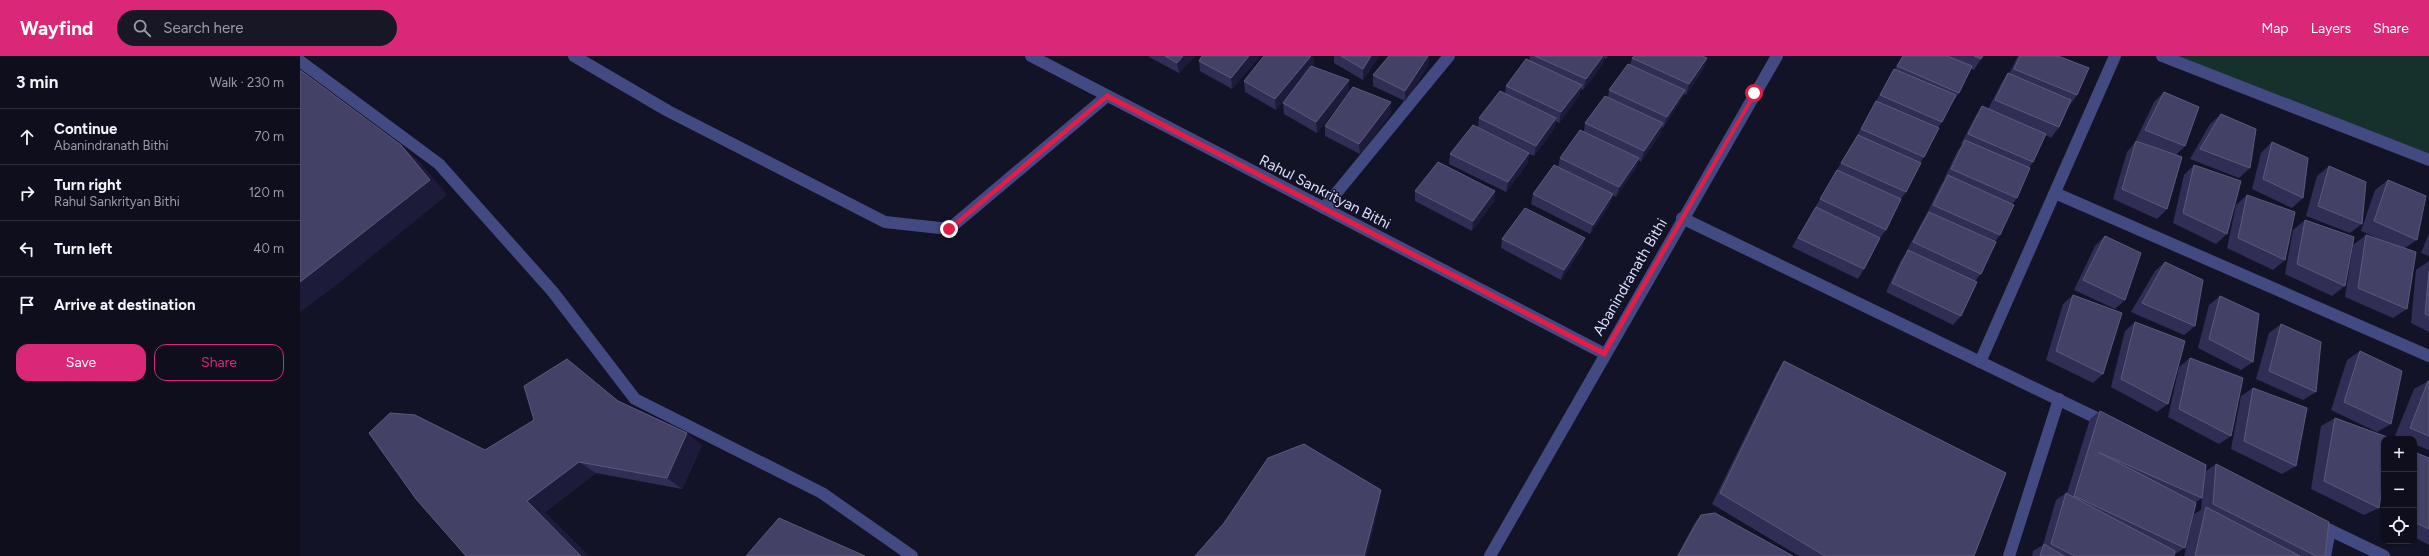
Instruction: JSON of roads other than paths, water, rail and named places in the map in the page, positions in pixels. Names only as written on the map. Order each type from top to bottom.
[{"type":"street","points":[[574,56],[668,111],[885,222],[949,229],[1107,96]]},
{"type":"street","name":"Rahul Sankrityan Bithi","points":[[1031,56],[1605,354]]},
{"type":"street","points":[[1324,208],[1449,56]]},
{"type":"street","name":"Abanindranath Bithi","points":[[1490,556],[1776,56]]},
{"type":"street","points":[[1980,362],[2115,56]]},
{"type":"street","points":[[2162,56],[2429,160]]},
{"type":"street","points":[[300,61],[439,164],[553,292],[635,399],[822,493],[912,556]]},
{"type":"street","points":[[2055,193],[2429,356]]},
{"type":"street","points":[[1682,218],[2116,427]]},
{"type":"street","points":[[2009,556],[2059,399]]},
{"type":"street","points":[[2302,516],[2384,556]]},
{"type":"street","points":[[2325,556],[2330,530]]}]
